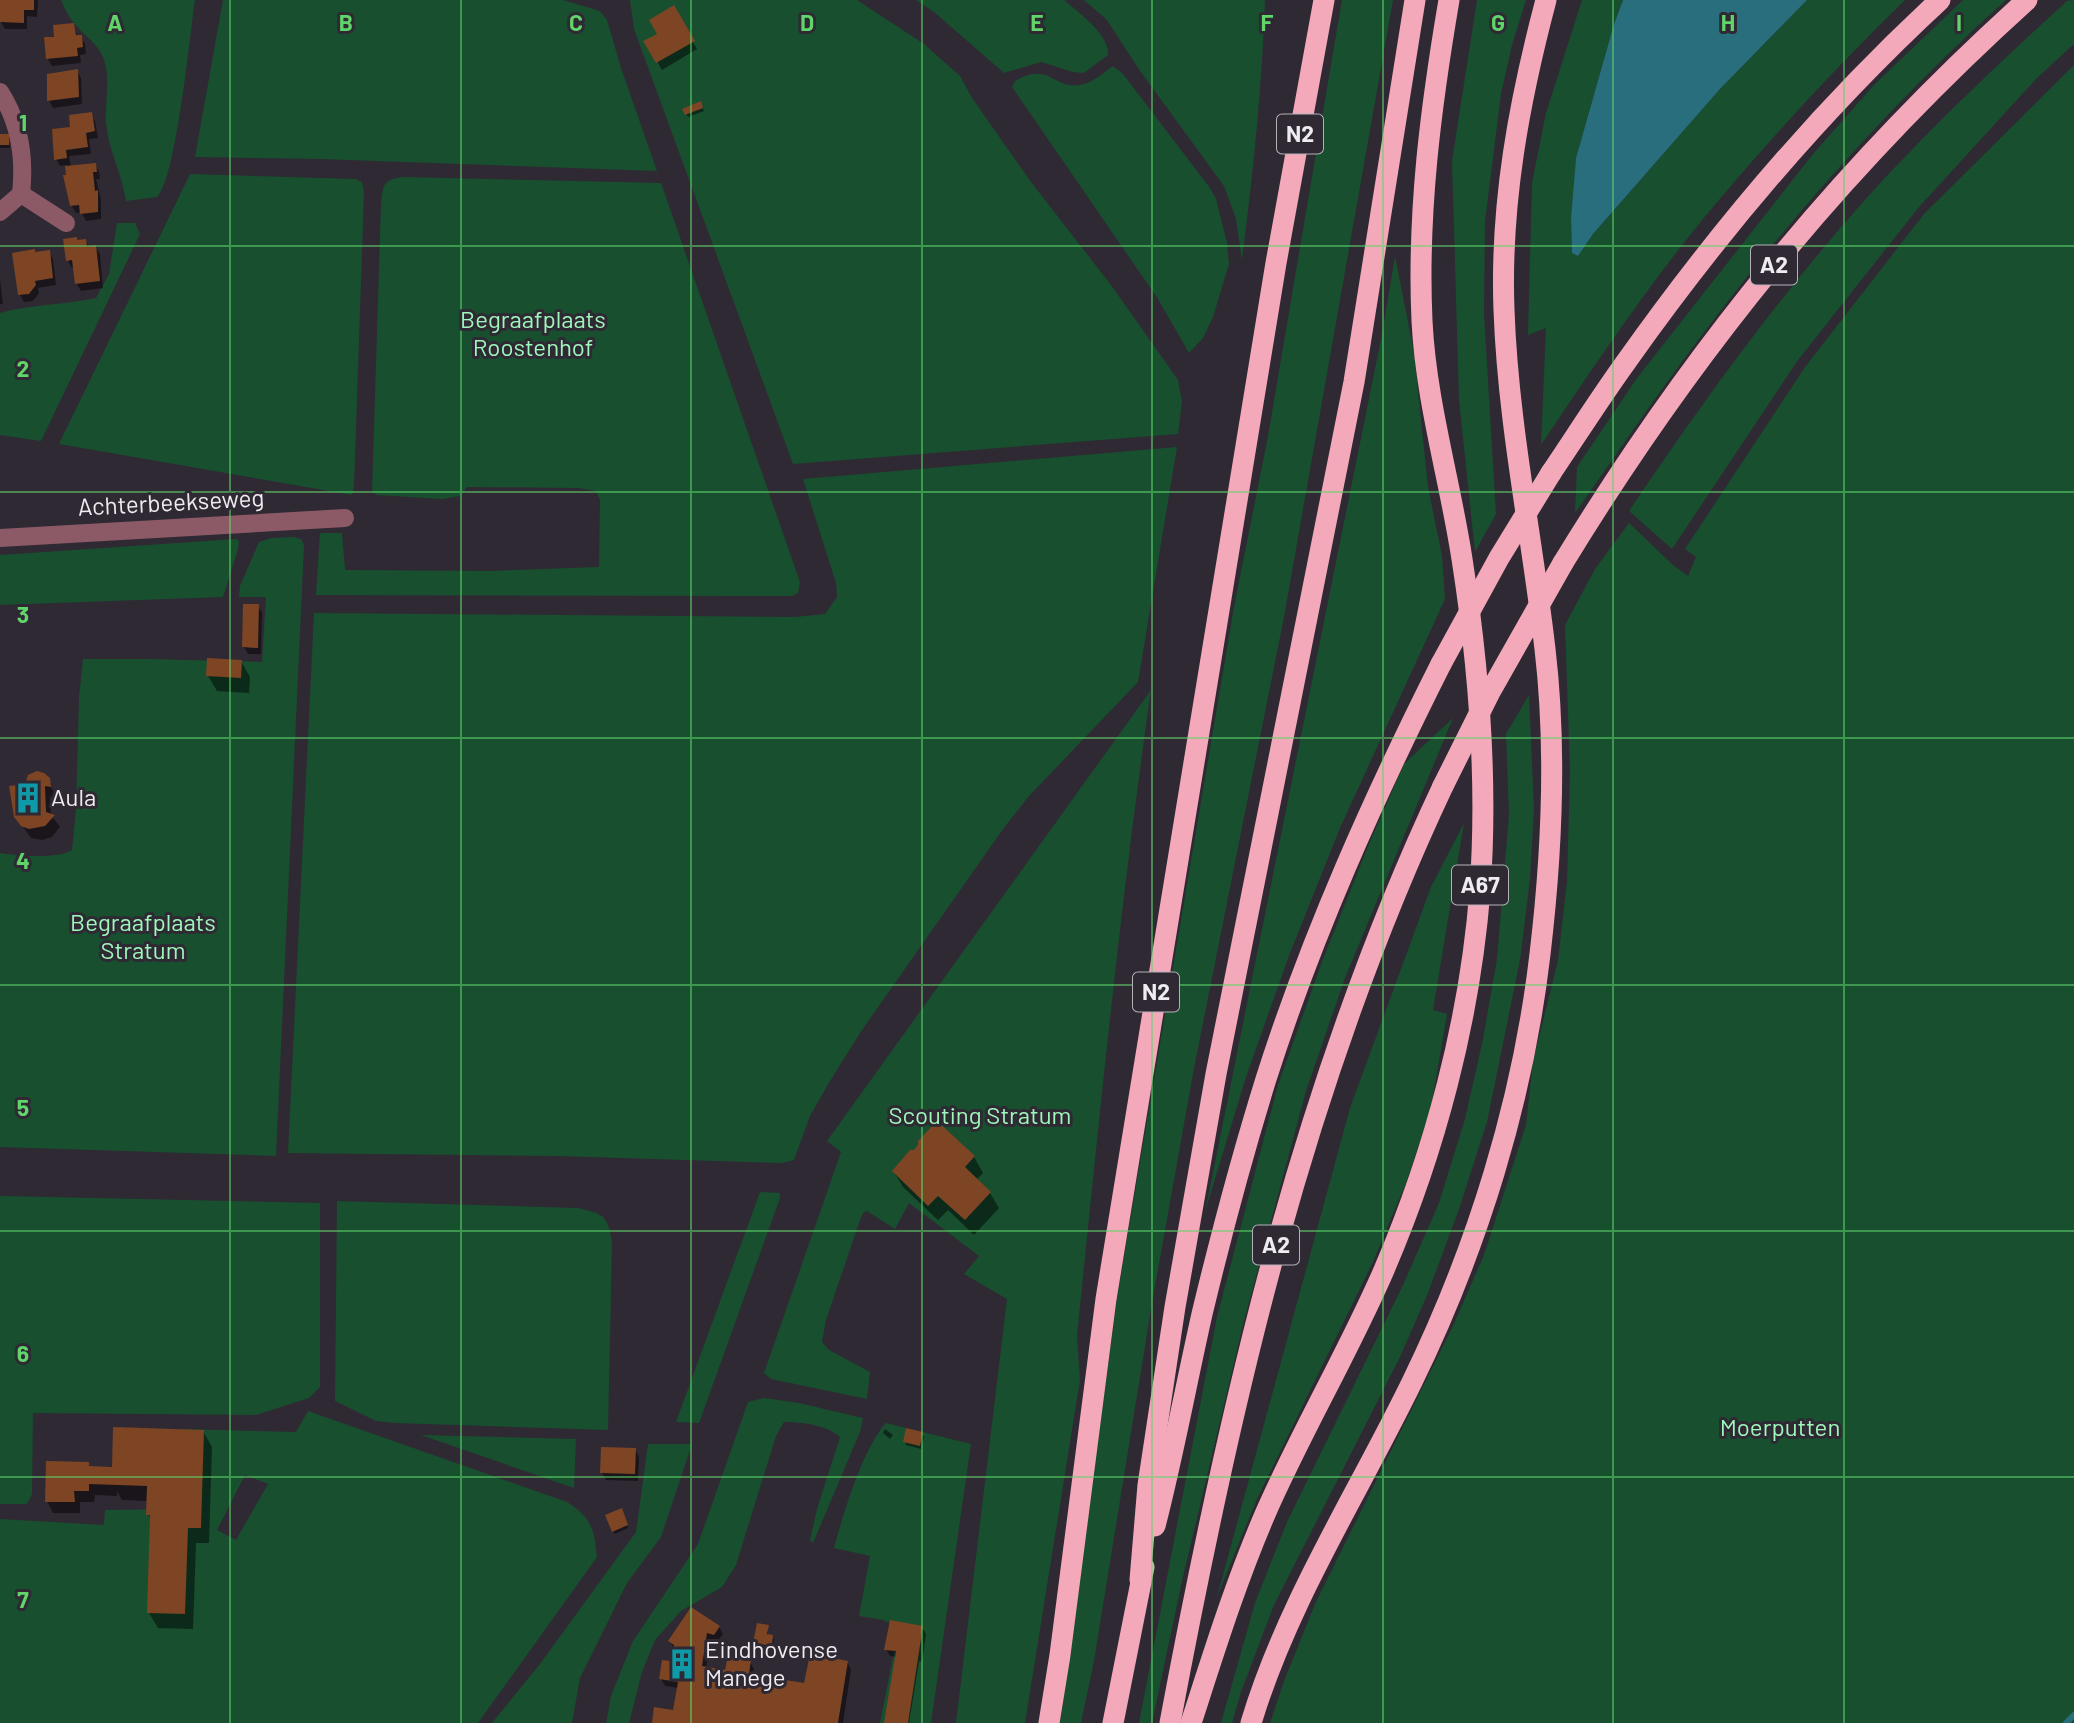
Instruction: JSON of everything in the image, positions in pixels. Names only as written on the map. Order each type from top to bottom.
[{"type":"highway","name":"N2","points":[[1049,1723],[1106,1299],[1276,263],[1324,0]]},
{"type":"highway","points":[[1140,1580],[1148,1485],[1175,1307],[1216,1074],[1354,382],[1415,0]]},
{"type":"highway","name":"A67","points":[[1191,1723],[1231,1603],[1267,1511],[1384,1270],[1417,1186],[1441,1108],[1471,960],[1480,893],[1483,834],[1476,659],[1462,556],[1431,396],[1422,324],[1424,177],[1433,93],[1449,0]]},
{"type":"highway","points":[[1251,1723],[1268,1673],[1301,1599],[1413,1380],[1465,1258],[1512,1104],[1532,1011],[1550,864],[1550,714],[1546,652],[1514,423],[1506,342],[1503,270],[1507,197],[1522,93],[1546,0]]},
{"type":"highway","name":"A2","points":[[1113,1723],[1140,1580],[1168,1474],[1232,1196],[1266,1079],[1311,951],[1357,837],[1441,664],[1499,558],[1551,473],[1625,363],[1685,283],[1803,139],[1867,70],[1940,0]]},
{"type":"highway","name":"A2","points":[[1170,1723],[1226,1446],[1286,1208],[1319,1098],[1369,959],[1411,854],[1443,786],[1490,692],[1563,563],[1613,481],[1670,397],[1775,263],[1842,183],[1903,117],[2027,0]]},
{"type":"street","points":[[0,92],[15,118],[24,167],[21,194],[0,212]]},
{"type":"street","points":[[21,194],[66,223]]},
{"type":"street","name":"Achterbeekseweg","points":[[0,538],[345,519]]},
{"type":"green space","points":[[61,0],[195,0],[176,136],[164,185],[157,197],[126,201],[107,132],[107,81],[103,57],[68,15]]},
{"type":"green space","points":[[223,0],[563,0],[600,11],[607,20],[657,171],[195,157]]},
{"type":"green space","points":[[630,0],[857,0],[924,44],[960,76],[972,98],[1031,182],[1111,285],[1178,380],[1182,401],[1178,434],[793,464],[634,29]]},
{"type":"green space","points":[[916,0],[1064,0],[1099,32],[1108,55],[1084,73],[1041,62],[1004,73],[934,12]]},
{"type":"green space","points":[[1084,0],[1265,0],[1262,66],[1242,260],[1236,219],[1224,186],[1138,68],[1107,20]]},
{"type":"green space","points":[[1342,0],[1393,0],[1284,617],[1194,1068],[1152,1303],[1094,1661],[1081,1723],[1060,1723],[1117,1298],[1234,607],[1268,436]]},
{"type":"green space","points":[[1477,0],[1526,0],[1501,94],[1485,221],[1484,314],[1496,514],[1475,552],[1459,400],[1452,161]]},
{"type":"green space","points":[[1582,0],[1623,0],[1576,158],[1571,217],[1572,253],[1578,256],[1593,234],[1720,89],[1807,0],[1905,0],[1801,107],[1703,219],[1639,302],[1541,445],[1546,328],[1528,335],[1532,183],[1546,113]]},
{"type":"green space","points":[[1963,0],[2006,0],[1890,113],[1782,234],[1679,366],[1575,513],[1577,467],[1637,378],[1813,154],[1874,85]]},
{"type":"green space","points":[[2074,0],[2074,44],[2037,78],[1919,207],[1798,360],[1672,549],[1629,511],[1712,392],[1800,276],[1887,176],[2015,49],[2067,1]]},
{"type":"green space","name":"Moerputten","points":[[2074,65],[2074,1723],[1270,1723],[1315,1604],[1453,1326],[1484,1255],[1526,1125],[1533,1061],[1558,961],[1567,881],[1570,771],[1565,625],[1595,569],[1629,523],[1688,576],[1696,557],[1685,549],[1805,367],[1924,214]]},
{"type":"green space","points":[[1113,66],[1123,74],[1216,199],[1227,243],[1229,264],[1213,317],[1203,338],[1189,353],[1158,299],[1012,87],[1015,81],[1037,74],[1065,84],[1084,84]]},
{"type":"green space","points":[[190,174],[356,179],[362,182],[364,193],[352,495],[59,444]]},
{"type":"green space","name":"Begraafplaats Roostenhof","points":[[403,177],[661,183],[800,582],[798,593],[792,596],[316,595],[320,533],[342,533],[345,570],[489,571],[599,567],[600,500],[596,491],[578,488],[467,487],[460,496],[443,499],[377,495],[372,492],[382,198],[387,182]]},
{"type":"green space","points":[[117,223],[135,223],[140,234],[41,441],[0,435],[0,313],[96,298],[109,274]]},
{"type":"green space","points":[[1395,256],[1414,353],[1428,487],[1442,556],[1445,599],[1340,828],[1290,953],[1246,1077],[1205,1212],[1382,334]]},
{"type":"green space","points":[[1177,447],[1138,682],[1029,796],[1003,829],[862,1030],[810,1116],[794,1160],[782,1163],[557,1156],[288,1153],[314,613],[795,617],[825,614],[837,597],[836,583],[803,479]]},
{"type":"green space","name":"Begraafplaats Stratum","points":[[271,538],[301,539],[304,545],[276,1156],[0,1147],[0,853],[48,856],[72,850],[83,659],[262,662],[266,597],[239,597],[240,586],[259,542]]},
{"type":"green space","points":[[236,539],[239,541],[238,549],[223,597],[0,605],[0,555]]},
{"type":"green space","name":"Scouting Stratum","points":[[1151,690],[1093,1175],[1077,1336],[1080,1380],[1025,1723],[956,1723],[1007,1299],[964,1274],[979,1256],[909,1203],[895,1229],[867,1211],[863,1213],[859,1223],[826,1320],[822,1342],[829,1350],[870,1372],[867,1399],[771,1379],[764,1373],[841,1152],[827,1141]]},
{"type":"green space","points":[[1529,695],[1534,809],[1530,879],[1520,960],[1487,1122],[1428,1293],[1400,1357],[1274,1605],[1232,1723],[1221,1723],[1255,1603],[1287,1522],[1403,1285],[1439,1203],[1465,1119],[1497,959],[1509,814],[1506,734]]},
{"type":"green space","points":[[1453,718],[1345,978],[1306,1091],[1243,1325],[1182,1581],[1152,1723],[1139,1723],[1217,1317],[1278,1085],[1323,959],[1404,764]]},
{"type":"green space","points":[[1464,823],[1433,1010],[1447,1014],[1431,1108],[1406,1183],[1372,1264],[1257,1499],[1217,1597],[1350,1108],[1431,887]]},
{"type":"green space","points":[[760,1192],[780,1193],[780,1198],[699,1423],[676,1422]]},
{"type":"green space","points":[[0,1196],[320,1203],[320,1387],[309,1398],[256,1415],[33,1413],[32,1494],[27,1504],[0,1504]]},
{"type":"green space","points":[[337,1201],[577,1208],[594,1212],[604,1218],[609,1227],[612,1244],[608,1430],[376,1421],[335,1401]]},
{"type":"green space","points":[[764,1398],[863,1418],[860,1432],[813,1543],[810,1540],[817,1509],[840,1437],[821,1427],[784,1422],[776,1436],[736,1565],[722,1587],[681,1611],[655,1640],[642,1672],[629,1723],[606,1723],[611,1696],[633,1641],[698,1544],[748,1402]]},
{"type":"green space","points":[[308,1411],[567,1502],[587,1519],[595,1539],[597,1557],[478,1723],[0,1723],[0,1519],[104,1525],[105,1510],[182,1509],[180,1429],[296,1432]],"holes":[[[245,1475],[268,1484],[236,1540],[217,1530]]]},
{"type":"green space","points":[[886,1423],[971,1444],[931,1723],[880,1723],[899,1627],[883,1620],[859,1616],[870,1556],[834,1548],[848,1500],[869,1448]]},
{"type":"green space","points":[[421,1435],[576,1439],[574,1488]]},
{"type":"green space","points":[[648,1444],[692,1444],[661,1537],[627,1583],[580,1678],[572,1723],[492,1723],[540,1664],[636,1532]]},
{"type":"water","points":[[1623,0],[1807,0],[1720,89],[1593,234],[1578,256],[1572,253],[1571,217],[1576,158]]},
{"type":"building","points":[[0,0],[34,0],[34,10],[24,10],[24,23],[0,22]]},
{"type":"building","points":[[674,5],[695,41],[656,63],[643,41],[657,34],[649,20]]},
{"type":"building","points":[[74,23],[76,35],[82,35],[83,47],[77,48],[78,56],[46,59],[44,37],[54,37],[53,25]]},
{"type":"building","points":[[78,69],[79,97],[47,101],[47,74]]},
{"type":"building","points":[[701,101],[703,108],[685,115],[682,109]]},
{"type":"building","points":[[92,112],[95,131],[86,133],[88,147],[66,150],[67,158],[54,160],[52,129],[70,127],[69,115]]},
{"type":"building","points":[[0,134],[9,134],[9,145],[0,145]]},
{"type":"building","points":[[96,163],[97,172],[93,172],[95,191],[98,190],[98,212],[80,214],[79,205],[70,206],[63,175],[66,175],[65,166]]},
{"type":"building","points":[[77,237],[77,240],[86,239],[87,246],[96,245],[100,281],[75,284],[72,260],[66,261],[63,239]]},
{"type":"building","points":[[35,249],[35,252],[50,250],[53,278],[35,281],[36,285],[29,294],[18,295],[12,253]]},
{"type":"building","points":[[243,604],[259,604],[258,648],[242,647]]},
{"type":"building","points":[[207,658],[242,660],[241,678],[206,676]]},
{"type":"building","name":"Aula","points":[[37,771],[50,778],[51,787],[45,786],[46,812],[55,815],[45,826],[29,829],[21,826],[14,817],[9,786],[25,784],[28,775]]},
{"type":"building","points":[[937,1121],[975,1156],[965,1167],[991,1192],[965,1220],[938,1196],[928,1206],[892,1171],[910,1150],[914,1150],[918,1141]]},
{"type":"building","points":[[113,1427],[204,1430],[201,1528],[188,1528],[185,1614],[147,1613],[150,1515],[146,1515],[147,1486],[89,1484],[89,1491],[74,1491],[75,1502],[45,1502],[46,1461],[89,1462],[89,1466],[112,1467]]},
{"type":"building","points":[[906,1428],[923,1432],[920,1446],[903,1442]]},
{"type":"building","points":[[601,1447],[636,1448],[635,1474],[600,1473]]},
{"type":"building","points":[[622,1508],[628,1525],[612,1532],[605,1515]]},
{"type":"building","name":"Eindhovense Manege","points":[[691,1607],[720,1626],[714,1635],[707,1633],[702,1666],[725,1670],[728,1656],[751,1660],[749,1674],[804,1683],[810,1654],[848,1661],[838,1723],[652,1723],[654,1707],[673,1710],[678,1682],[659,1679],[662,1660],[671,1661],[674,1645],[668,1641]]},
{"type":"building","points":[[890,1620],[923,1626],[908,1723],[884,1723],[896,1651],[884,1650]]},
{"type":"building","points":[[757,1623],[769,1625],[767,1634],[773,1635],[772,1646],[753,1643]]},
{"type":"waterway","points":[[2066,1723],[2074,1715]]},
{"type":"place","name":"Aula","points":[[28,798]]},
{"type":"place","name":"Eindhovense Manege","points":[[682,1664]]}]
